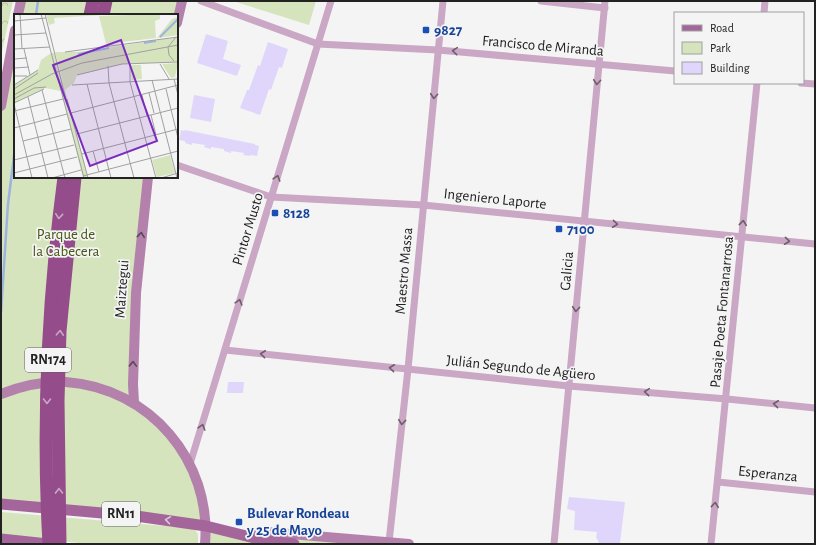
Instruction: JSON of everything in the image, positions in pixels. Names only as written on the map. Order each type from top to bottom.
[{"type":"highway","points":[[90,14],[93,1]]},
{"type":"highway","points":[[103,14],[106,1]]},
{"type":"highway","name":"RN174","points":[[48,544],[47,402],[49,334],[53,272],[64,178]]},
{"type":"highway","name":"RN174","points":[[60,544],[58,401],[60,331],[75,178]]},
{"type":"main road","points":[[18,14],[21,1]]},
{"type":"main road","points":[[178,19],[182,1]]},
{"type":"main road","points":[[1,106],[14,35]]},
{"type":"main road","name":"Maiztegui","points":[[134,403],[132,384],[136,292],[148,178]]},
{"type":"main road","points":[[1,394],[19,387],[44,383],[66,382],[95,387],[134,403],[145,410],[164,426],[180,446],[190,464],[199,485],[204,507],[206,526],[205,544]]},
{"type":"main road","name":"RN11","points":[[1,504],[136,516],[206,526]]},
{"type":"main road","points":[[206,526],[267,541],[294,544]]},
{"type":"main road","points":[[250,536],[268,532],[409,544]]},
{"type":"main road","points":[[1,539],[48,544]]},
{"type":"street","name":"Francisco de Miranda","points":[[201,1],[318,44],[438,50],[674,72]]},
{"type":"street","name":"Pintor Musto","points":[[190,464],[331,1]]},
{"type":"street","name":"Maestro Massa","points":[[390,542],[408,370],[442,1]]},
{"type":"street","points":[[541,1],[605,4]]},
{"type":"street","points":[[764,12],[765,1]]},
{"type":"street","name":"Galicia","points":[[554,544],[605,4]]},
{"type":"street","points":[[804,83],[815,84]]},
{"type":"street","name":"Pasaje Poeta Fontanarrosa","points":[[711,544],[727,399],[757,84]]},
{"type":"street","name":"Ingeniero Laporte","points":[[178,165],[271,197],[423,205],[815,244]]},
{"type":"street","name":"Julián Segundo de Agüero","points":[[225,350],[569,386],[815,408]]},
{"type":"street","name":"Esperanza","points":[[718,482],[815,492]]},
{"type":"green space","points":[[1,1],[13,1],[1,56]]},
{"type":"green space","points":[[21,1],[182,1],[177,14],[18,14]]},
{"type":"green space","points":[[233,1],[316,1],[309,25]]},
{"type":"green space","name":"Parque de la Cabecera","points":[[14,35],[14,178],[148,178],[134,403],[145,411],[190,464],[206,526],[1,504],[1,106]]},
{"type":"green space","points":[[1,512],[189,528],[195,530],[198,534],[198,544],[89,544],[1,535]]},
{"type":"green space","points":[[206,526],[250,536],[409,544],[205,544]]},
{"type":"building","points":[[206,34],[228,41],[223,59],[241,65],[237,76],[197,63]]},
{"type":"building","points":[[268,42],[288,49],[282,68],[279,67],[271,90],[269,89],[260,115],[240,108],[247,90],[249,90],[258,65],[260,66]]},
{"type":"building","points":[[194,95],[215,99],[211,122],[190,118]]},
{"type":"building","points":[[181,130],[255,144],[259,146],[257,156],[243,155],[244,153],[231,151],[231,153],[224,151],[224,149],[211,147],[211,149],[204,147],[205,145],[192,143],[192,145],[185,143],[185,141],[179,140]]},
{"type":"building","points":[[228,382],[244,382],[243,393],[227,393]]},
{"type":"building","points":[[569,497],[625,502],[620,543],[602,544],[599,543],[596,537],[597,532],[574,530],[575,511],[567,509]]},
{"type":"waterway","points":[[36,14],[38,1]]},
{"type":"waterway","points":[[1,312],[8,204],[14,156]]},
{"type":"place","name":"9827","points":[[426,30]]},
{"type":"place","name":"8128","points":[[275,213]]},
{"type":"place","name":"7100","points":[[559,229]]},
{"type":"place","name":"Bulevar Rondeau y 25 de Mayo","points":[[239,522]]}]
